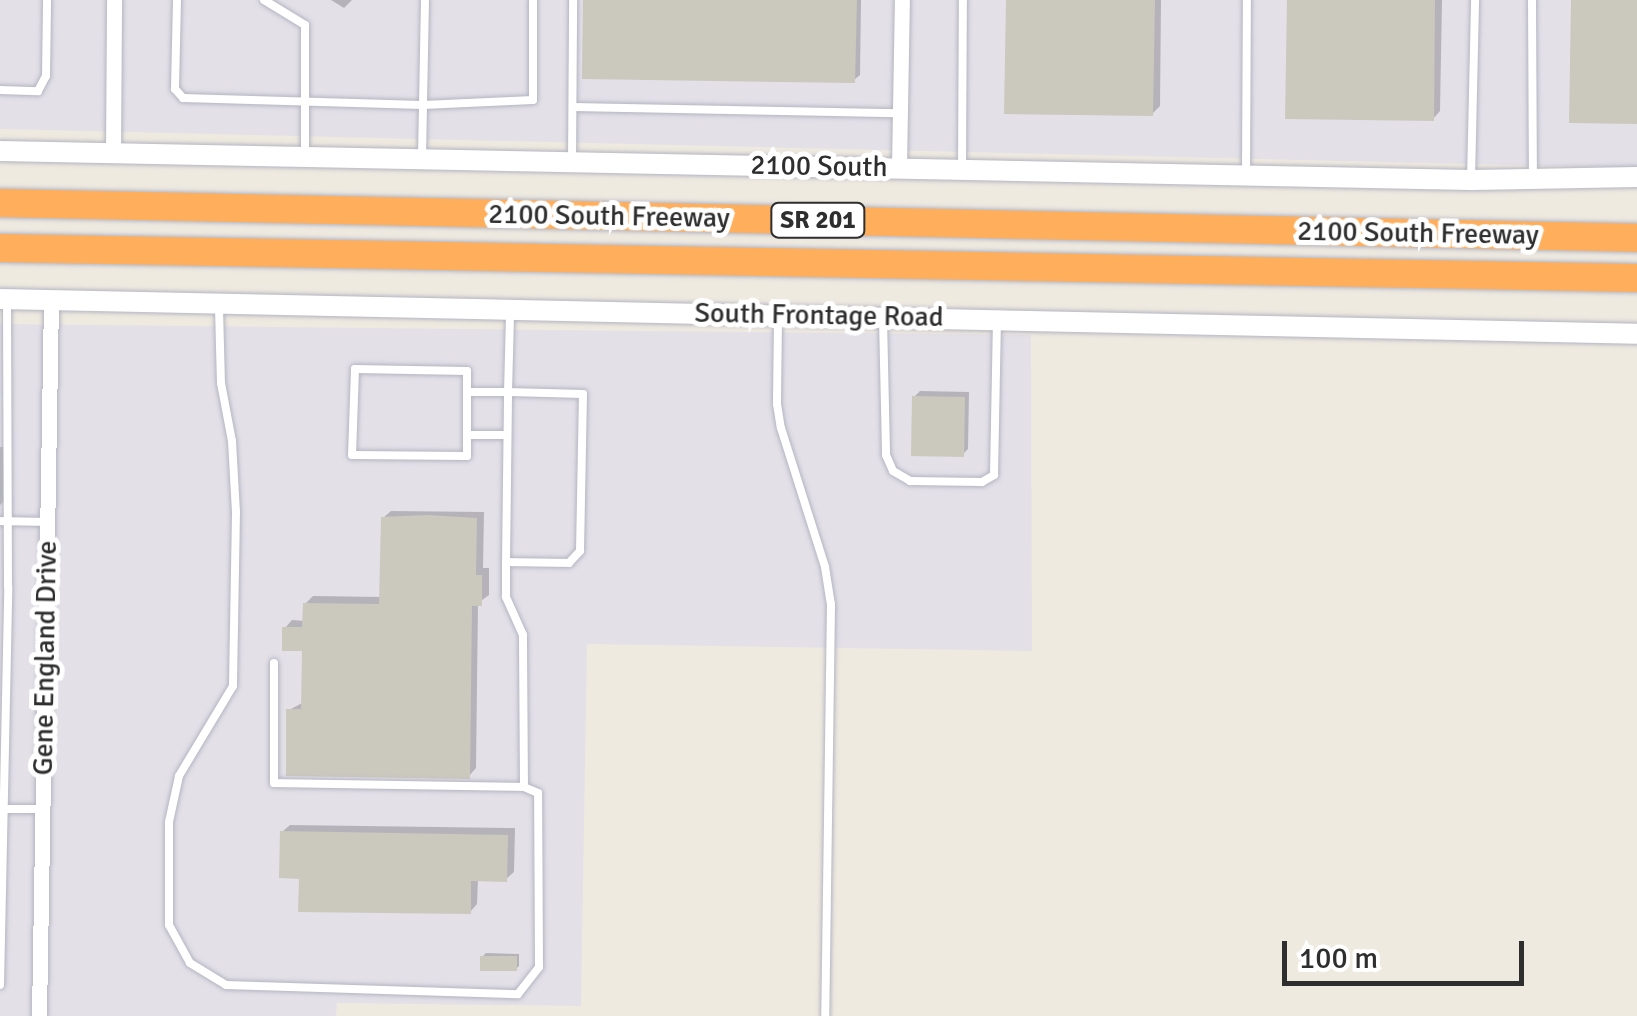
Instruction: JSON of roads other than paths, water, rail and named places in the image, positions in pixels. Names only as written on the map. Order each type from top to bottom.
[{"type":"highway","name":"2100 South Freeway","points":[[0,203],[1637,238]]},
{"type":"highway","name":"2100 South Freeway","points":[[0,248],[1637,278]]},
{"type":"street","points":[[113,153],[114,0]]},
{"type":"street","points":[[900,167],[902,0]]},
{"type":"street","name":"2100 South","points":[[0,151],[1471,180],[1637,177]]},
{"type":"street","name":"South Frontage Road","points":[[4,299],[1637,334]]},
{"type":"street","name":"Gene England Drive","points":[[39,1016],[51,300]]},
{"type":"lane","points":[[0,90],[38,91],[46,76],[47,0]]},
{"type":"lane","points":[[178,0],[174,89],[184,98],[423,105],[534,100],[532,0]]},
{"type":"lane","points":[[264,0],[305,25],[305,157]]},
{"type":"lane","points":[[422,158],[424,0]]},
{"type":"lane","points":[[572,162],[573,0]]},
{"type":"lane","points":[[962,169],[963,0]]},
{"type":"lane","points":[[1246,176],[1247,0]]},
{"type":"lane","points":[[1471,180],[1474,0]]},
{"type":"lane","points":[[1532,0],[1533,179]]},
{"type":"lane","points":[[572,107],[901,113]]},
{"type":"lane","points":[[0,985],[4,299]]},
{"type":"lane","points":[[218,303],[221,383],[232,441],[236,512],[233,686],[179,776],[169,822],[169,924],[190,963],[226,985],[518,994],[539,967],[538,793],[524,787],[274,783],[274,663]]},
{"type":"lane","points":[[510,310],[506,597],[523,635],[524,787]]},
{"type":"lane","points":[[778,314],[777,404],[825,566],[831,604],[825,1016]]},
{"type":"lane","points":[[883,316],[886,455],[893,470],[910,481],[982,482],[994,475],[998,319]]},
{"type":"lane","points":[[354,369],[467,370],[467,392],[468,456],[352,455],[354,369]]},
{"type":"lane","points":[[467,392],[583,394],[580,551],[569,563],[506,562]]},
{"type":"lane","points":[[468,434],[508,435]]},
{"type":"lane","points":[[4,521],[47,522]]},
{"type":"lane","points":[[2,809],[43,809]]}]
